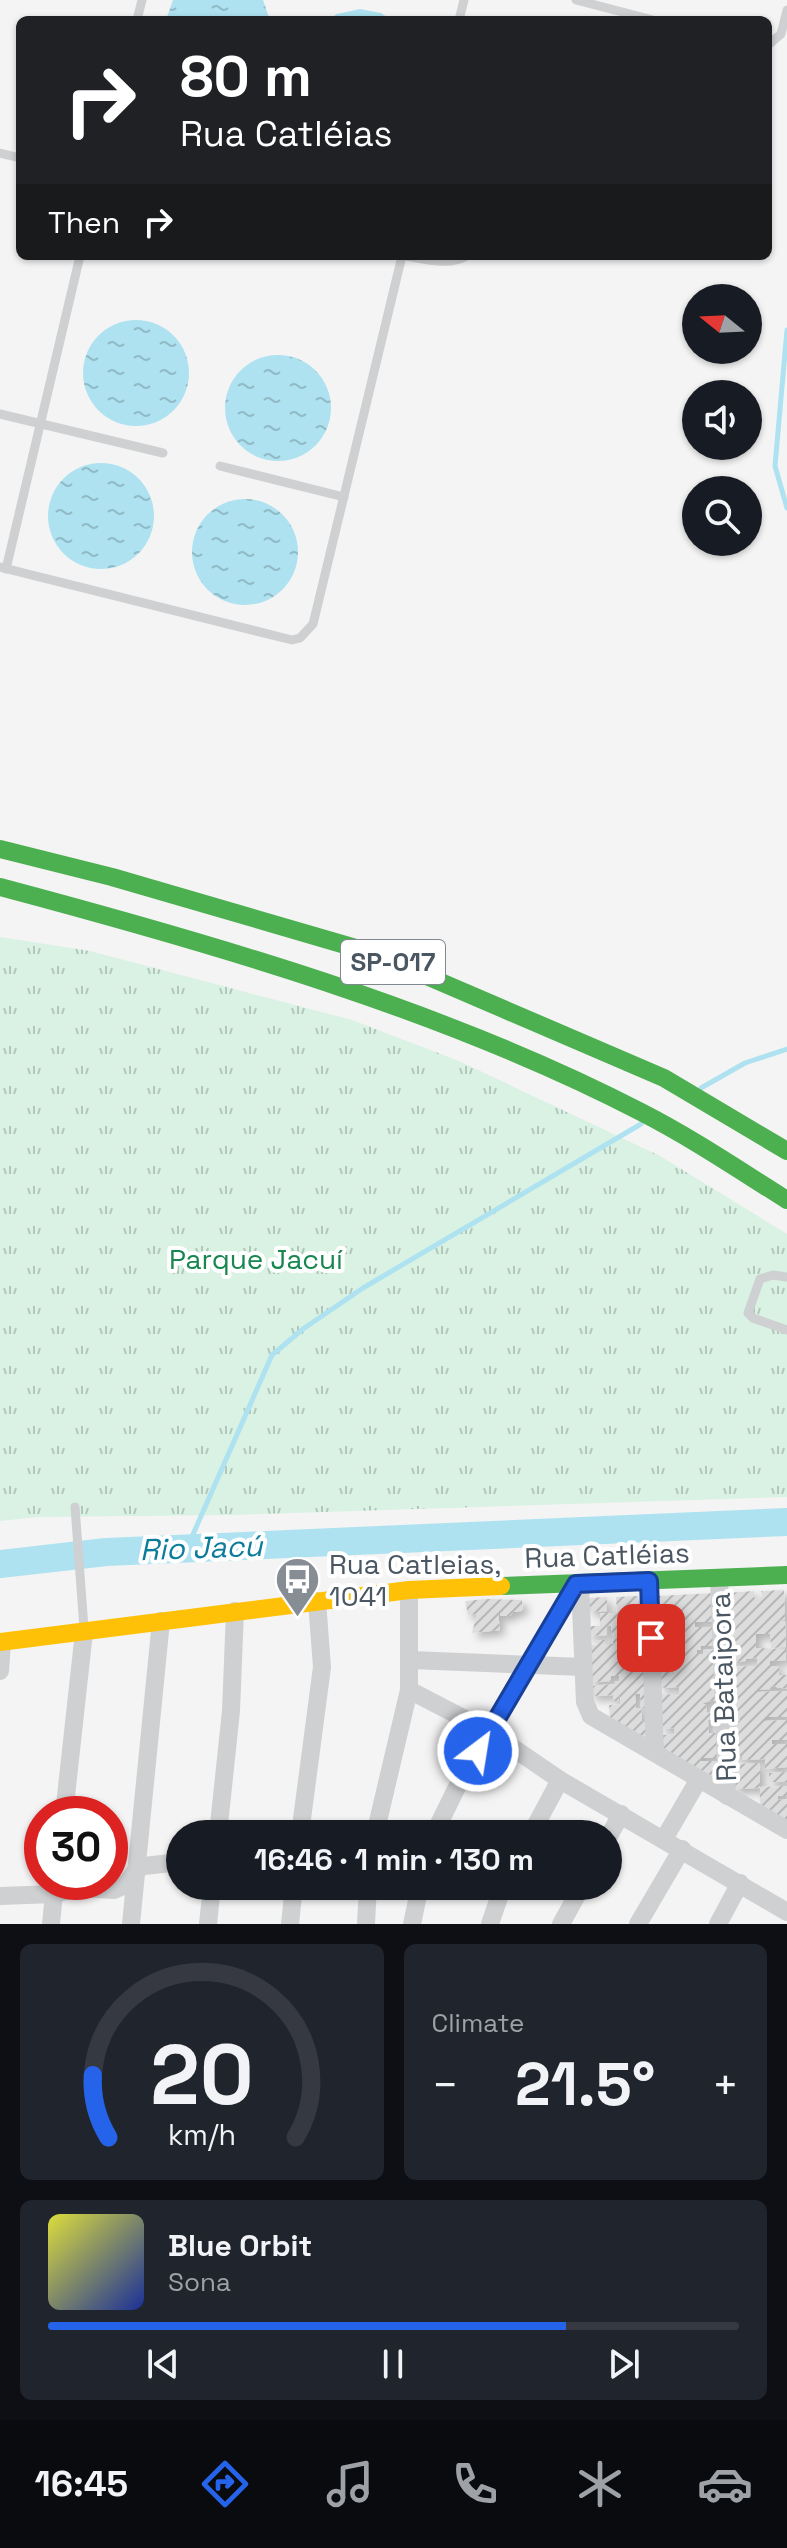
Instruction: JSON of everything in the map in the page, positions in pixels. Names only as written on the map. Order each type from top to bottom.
[{"type":"main road","points":[[49,843],[87,857],[112,877]]},
{"type":"main road","points":[[0,849],[112,877]]},
{"type":"main road","name":"SP-017","points":[[112,877],[359,949],[495,1004],[664,1078],[787,1151]]},
{"type":"main road","points":[[0,887],[104,914]]},
{"type":"main road","points":[[0,905],[61,920],[104,914]]},
{"type":"main road","name":"SP-017","points":[[104,914],[348,988],[475,1036],[621,1102],[687,1137],[787,1200]]},
{"type":"main road","name":"Rua Catléias","points":[[1,1642],[409,1590],[787,1575]]},
{"type":"street","name":"Rua Bataipora","points":[[719,1578],[727,1796]]},
{"type":"street","points":[[649,1581],[655,1753]]},
{"type":"street","points":[[578,1584],[582,1667],[588,1712],[787,1830]]},
{"type":"street","points":[[440,1820],[578,1584]]},
{"type":"street","points":[[378,1820],[409,1690],[409,1590]]},
{"type":"street","points":[[302,1820],[322,1667],[317,1601]]},
{"type":"street","points":[[219,1820],[231,1711],[235,1611]]},
{"type":"street","points":[[131,1924],[161,1621]]},
{"type":"street","points":[[66,1796],[84,1632]]},
{"type":"street","points":[[0,1671],[1,1642]]},
{"type":"street","points":[[411,1660],[582,1667]]},
{"type":"street","points":[[409,1690],[490,1732],[560,1780],[787,1912]]},
{"type":"street","points":[[664,1839],[699,1779]]},
{"type":"street","points":[[539,1820],[560,1780]]},
{"type":"street","points":[[618,1820],[621,1814]]},
{"type":"street","points":[[638,1924],[682,1849]]},
{"type":"street","points":[[128,1880],[136,1870],[166,1863]]},
{"type":"street","points":[[718,1924],[740,1883]]},
{"type":"street","points":[[0,1896],[24,1892]]},
{"type":"street","points":[[51,1924],[53,1900]]},
{"type":"street","points":[[208,1924],[211,1900]]},
{"type":"street","points":[[290,1924],[293,1900]]},
{"type":"street","points":[[366,1924],[367,1900]]},
{"type":"street","points":[[412,1924],[417,1900]]},
{"type":"street","points":[[490,1924],[498,1900]]},
{"type":"street","points":[[561,1924],[574,1900]]},
{"type":"lane","points":[[576,0],[607,4],[642,16]]},
{"type":"lane","points":[[772,42],[781,34],[787,10]]},
{"type":"lane","points":[[79,260],[3,568],[292,640],[300,638],[313,624],[403,260]]},
{"type":"lane","points":[[433,260],[459,260]]},
{"type":"lane","points":[[0,414],[163,453]]},
{"type":"lane","points":[[220,466],[344,497]]},
{"type":"lane","points":[[787,1277],[773,1275],[760,1279],[748,1313],[753,1318],[787,1330]]},
{"type":"lane","points":[[75,1509],[84,1632]]},
{"type":"green space","name":"Parque Jacuí","points":[[0,937],[90,951],[352,1020],[459,1061],[660,1156],[787,1234],[787,1497],[231,1515],[37,1517],[0,1521]]},
{"type":"water","points":[[173,0],[263,0],[269,16],[167,16]]},
{"type":"water","points":[[360,9],[385,16],[334,16]]},
{"type":"water","points":[[136,320],[156,324],[173,336],[185,353],[189,373],[185,393],[173,410],[156,422],[136,426],[116,422],[99,410],[87,393],[83,373],[87,353],[99,336],[116,324]]},
{"type":"water","points":[[278,355],[298,359],[315,371],[327,388],[331,408],[327,428],[315,445],[298,457],[278,461],[258,457],[241,445],[229,428],[225,408],[229,388],[241,371],[258,359]]},
{"type":"water","points":[[101,463],[121,467],[138,479],[150,496],[154,516],[150,536],[138,553],[121,565],[101,569],[81,565],[64,553],[52,536],[48,516],[52,496],[64,479],[81,467]]},
{"type":"water","points":[[245,499],[265,503],[282,515],[294,532],[298,552],[294,572],[282,589],[265,601],[245,605],[225,601],[208,589],[196,572],[192,552],[196,532],[208,515],[225,503]]},
{"type":"building","points":[[784,1590],[785,1620],[768,1620],[785,1621],[786,1647],[771,1648],[770,1634],[756,1634],[756,1648],[786,1649],[786,1660],[770,1661],[770,1666],[779,1666],[779,1675],[787,1675],[787,1689],[771,1686],[771,1689],[758,1692],[787,1691],[787,1717],[765,1717],[765,1721],[787,1720],[787,1740],[772,1740],[772,1744],[787,1744],[787,1767],[765,1769],[765,1759],[742,1760],[742,1756],[732,1756],[731,1721],[740,1721],[740,1718],[735,1718],[734,1704],[730,1704],[732,1667],[757,1666],[757,1658],[729,1662],[726,1593],[754,1591],[754,1598],[762,1597],[761,1591]]},
{"type":"building","points":[[714,1593],[715,1622],[695,1622],[695,1627],[715,1627],[713,1646],[700,1646],[701,1650],[697,1650],[697,1654],[703,1654],[703,1650],[716,1649],[717,1700],[702,1703],[706,1705],[707,1713],[718,1712],[718,1719],[708,1720],[709,1733],[718,1733],[719,1758],[700,1758],[701,1761],[719,1761],[719,1770],[714,1770],[714,1777],[661,1749],[661,1735],[675,1734],[674,1728],[661,1729],[660,1693],[679,1696],[679,1687],[660,1688],[659,1643],[675,1641],[681,1644],[681,1637],[659,1638],[659,1627],[672,1626],[672,1623],[658,1624],[658,1596]]},
{"type":"building","points":[[638,1596],[638,1614],[645,1613],[646,1648],[627,1652],[628,1657],[647,1656],[647,1666],[628,1667],[629,1671],[647,1671],[648,1708],[641,1708],[642,1722],[649,1722],[649,1741],[610,1719],[609,1705],[620,1704],[620,1695],[618,1701],[614,1701],[613,1695],[591,1696],[590,1686],[615,1684],[619,1676],[611,1676],[611,1681],[590,1682],[589,1645],[597,1645],[596,1640],[613,1644],[611,1626],[606,1626],[607,1635],[588,1636],[588,1626],[600,1626],[600,1613],[617,1613],[616,1597]],"holes":[[[635,1694],[640,1694],[641,1708],[636,1708]]]},
{"type":"building","points":[[607,1597],[607,1611],[590,1612],[587,1598]]},
{"type":"building","points":[[522,1600],[523,1609],[510,1616],[500,1616],[498,1613],[500,1630],[472,1633],[477,1614],[468,1615],[465,1601]]},
{"type":"building","points":[[760,1763],[760,1787],[787,1786],[787,1796],[778,1796],[778,1800],[787,1799],[787,1820],[760,1804],[760,1788],[733,1789],[733,1764]]},
{"type":"building","points":[[787,1772],[787,1782],[769,1782],[769,1773]]},
{"type":"waterway","points":[[787,330],[775,466],[787,508]]},
{"type":"waterway","points":[[701,1088],[745,1063],[787,1049]]},
{"type":"waterway","points":[[187,1548],[272,1355],[303,1329],[363,1288],[641,1124]]},
{"type":"waterway","name":"Rio Jacú","points":[[0,1564],[106,1552],[787,1522]]},
{"type":"traffic: fast","points":[[0,849],[112,877],[359,949],[401,965],[664,1078],[787,1151]]},
{"type":"traffic: fast","points":[[0,887],[245,956],[408,1011],[488,1042],[566,1075],[660,1122],[787,1200]]},
{"type":"traffic: fast","points":[[501,1586],[787,1575]]},
{"type":"traffic: slow","points":[[0,1642],[409,1590],[501,1586]]},
{"type":"place","name":"Rua Catleias, 1041","points":[[298,1619]]},
{"type":"route","points":[[478,1751],[576,1584],[649,1581],[651,1638]]}]
